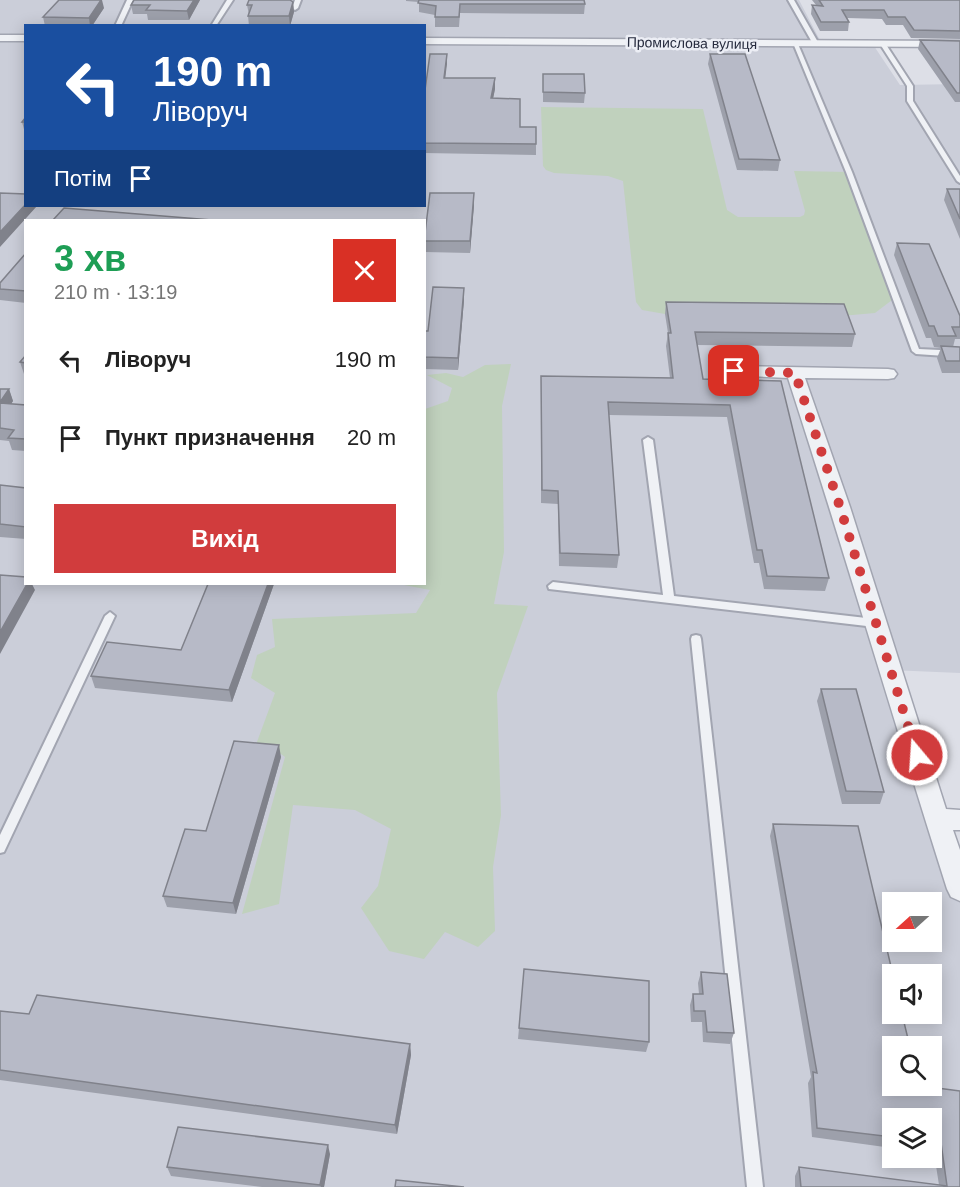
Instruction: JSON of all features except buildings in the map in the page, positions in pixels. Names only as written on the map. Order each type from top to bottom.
[{"type":"street","points":[[0,38],[24,38]]},
{"type":"street","name":"Промислова вулиця","points":[[426,41],[960,44]]},
{"type":"street","points":[[734,371],[888,374]]},
{"type":"street","points":[[795,373],[840,507],[874,623],[949,820],[960,889]]},
{"type":"lane","points":[[119,24],[130,0]]},
{"type":"lane","points":[[214,24],[230,0]]},
{"type":"lane","points":[[295,8],[298,0]]},
{"type":"lane","points":[[791,0],[816,44]]},
{"type":"lane","points":[[795,44],[849,172],[916,351],[960,354]]},
{"type":"lane","points":[[883,44],[910,86],[910,101],[960,181]]},
{"type":"lane","points":[[648,440],[669,599]]},
{"type":"lane","points":[[553,586],[874,623]]},
{"type":"lane","points":[[0,848],[110,616]]},
{"type":"lane","points":[[696,639],[755,1187]]},
{"type":"shaded area","points":[[0,0],[799,0],[823,46],[874,46],[900,85],[960,84],[960,673],[890,670],[960,891],[960,1187],[0,1187]]},
{"type":"green space","points":[[541,107],[703,109],[727,210],[738,217],[800,217],[805,211],[794,171],[849,172],[896,297],[875,313],[841,316],[665,314],[642,310],[636,302],[623,181],[608,176],[554,173],[546,170],[543,166]]},
{"type":"green space","points":[[511,364],[502,406],[504,552],[494,604],[528,606],[497,693],[501,815],[493,867],[495,931],[478,947],[445,932],[424,959],[389,951],[361,908],[378,886],[391,829],[355,810],[293,805],[279,904],[242,914],[285,757],[281,754],[254,750],[275,693],[251,678],[257,655],[275,647],[272,619],[416,613],[430,590],[404,585],[426,585],[426,409],[448,401],[452,388],[427,375],[446,373],[463,377],[485,365]]},
{"type":"route","points":[[734,371],[795,373],[840,507],[917,755]]}]
